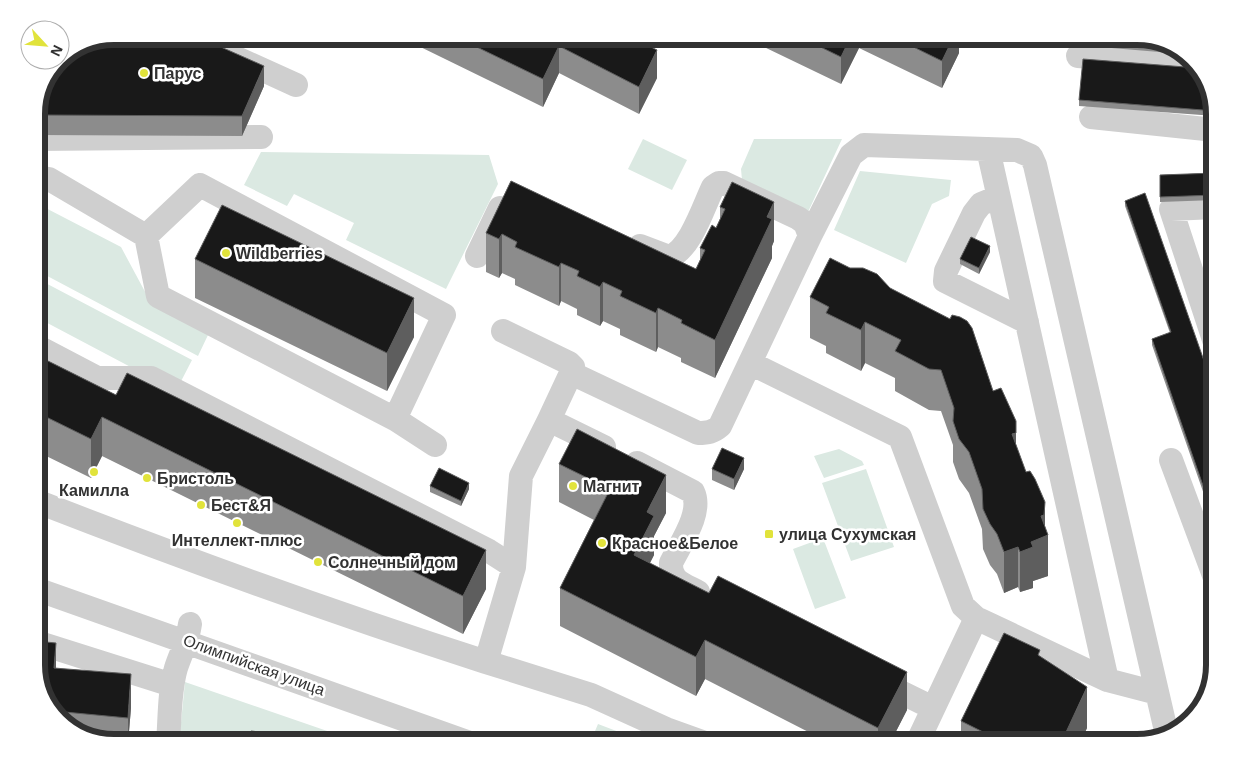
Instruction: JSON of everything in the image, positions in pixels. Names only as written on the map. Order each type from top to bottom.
[{"type":"street","points":[[208,45],[296,85]]},
{"type":"street","points":[[1078,56],[1186,65]]},
{"type":"street","points":[[1091,117],[1206,129]]},
{"type":"street","points":[[45,139],[261,137]]},
{"type":"street","points":[[571,373],[698,433],[708,433],[720,426],[810,236],[851,155],[857,148],[869,144],[1025,152],[1031,156],[1035,165],[1165,728]]},
{"type":"street","points":[[988,149],[1107,680]]},
{"type":"street","points":[[45,178],[146,236],[158,296],[395,418],[435,446]]},
{"type":"street","points":[[619,236],[657,254],[668,257],[678,254],[686,244],[713,187],[718,183],[724,183],[798,218],[806,223],[810,236]]},
{"type":"street","points":[[146,236],[200,185],[444,315],[395,418]]},
{"type":"street","points":[[477,256],[511,185]]},
{"type":"street","points":[[998,196],[981,204],[974,213],[946,271],[945,281],[1026,322]]},
{"type":"street","points":[[1206,207],[1171,209],[1206,316]]},
{"type":"street","points":[[486,662],[514,567],[521,476],[573,366],[570,362],[503,331]]},
{"type":"street","points":[[45,351],[96,378],[151,378],[481,546],[514,567]]},
{"type":"street","points":[[750,362],[900,437],[963,606],[976,618],[1107,680],[1157,693]]},
{"type":"street","points":[[549,420],[693,492],[696,500],[695,511],[671,563],[670,571],[678,582],[722,604]]},
{"type":"street","points":[[1171,460],[1206,554]]},
{"type":"street","points":[[45,504],[181,557],[345,616],[591,695],[680,734]]},
{"type":"street","name":"Олимпийская улица","points":[[45,592],[189,632],[447,734]]},
{"type":"street","points":[[921,734],[976,618]]},
{"type":"street","points":[[169,734],[172,685],[189,632]]},
{"type":"street","points":[[45,645],[172,685]]},
{"type":"street","points":[[858,671],[933,708]]},
{"type":"shaded area","points":[[643,139],[687,160],[672,190],[628,169]]},
{"type":"shaded area","points":[[754,139],[842,139],[808,212],[742,180],[741,169]]},
{"type":"shaded area","points":[[261,152],[489,155],[498,184],[446,289],[346,240],[354,223],[294,194],[287,206],[244,185]]},
{"type":"shaded area","points":[[860,171],[951,180],[949,196],[932,204],[906,263],[834,230]]},
{"type":"shaded area","points":[[45,208],[121,247],[150,301],[208,335],[198,356],[45,275]]},
{"type":"shaded area","points":[[45,283],[192,360],[176,391],[45,322]]},
{"type":"shaded area","points":[[839,449],[862,461],[864,465],[824,478],[814,456]]},
{"type":"shaded area","points":[[866,469],[894,547],[851,561],[822,483]]},
{"type":"shaded area","points":[[823,538],[846,598],[815,609],[793,549]]},
{"type":"shaded area","points":[[185,682],[336,734],[180,734]]},
{"type":"shaded area","points":[[598,724],[624,734],[594,734]]},
{"type":"building","name":"Парус","points":[[216,45],[264,66],[242,116],[45,115],[46,100],[50,88],[61,70],[70,70],[70,61],[88,50],[100,46]]},
{"type":"building","points":[[473,45],[557,45],[559,46],[543,79]]},
{"type":"building","points":[[647,45],[657,50],[639,87],[559,46]]},
{"type":"building","points":[[816,45],[847,45],[841,57]]},
{"type":"building","points":[[909,45],[950,45],[942,61]]},
{"type":"building","points":[[1083,59],[1188,67],[1199,83],[1205,100],[1206,110],[1079,100]]},
{"type":"building","points":[[1206,173],[1206,195],[1160,197],[1160,175]]},
{"type":"building","points":[[511,181],[696,269],[705,250],[700,248],[712,225],[716,228],[725,209],[720,207],[732,182],[774,202],[767,217],[772,219],[715,340],[681,323],[682,320],[658,308],[656,313],[620,296],[622,291],[603,282],[600,287],[577,276],[579,271],[561,263],[559,267],[515,247],[517,242],[502,234],[499,239],[486,233]]},
{"type":"building","points":[[1145,193],[1206,366],[1206,494],[1152,339],[1171,332],[1125,201]]},
{"type":"building","points":[[222,205],[414,298],[387,353],[195,259]]},
{"type":"building","points":[[971,237],[990,246],[979,268],[960,259]]},
{"type":"building","points":[[830,258],[850,268],[863,268],[877,274],[890,288],[950,319],[952,315],[960,317],[967,321],[972,328],[993,391],[1001,388],[1016,421],[1016,433],[1012,434],[1026,472],[1030,471],[1045,502],[1044,515],[1041,516],[1048,535],[1031,542],[1033,547],[1020,552],[1018,547],[1004,552],[997,534],[983,509],[982,489],[969,452],[959,439],[953,421],[954,408],[941,370],[929,369],[895,351],[901,340],[865,322],[861,330],[826,313],[829,307],[810,297]]},
{"type":"building","points":[[45,360],[116,395],[127,373],[486,550],[463,596],[102,417],[91,439],[45,416]]},
{"type":"building","points":[[577,429],[666,475],[647,512],[654,516],[634,555],[709,593],[718,576],[907,672],[878,728],[705,640],[696,657],[560,588],[610,489],[559,464]]},
{"type":"building","points":[[722,448],[744,458],[734,479],[712,469]]},
{"type":"building","points":[[439,468],[469,483],[461,501],[430,486]]},
{"type":"building","points":[[1004,633],[1040,650],[1038,655],[1087,687],[1065,734],[987,734],[961,721]]},
{"type":"building","points":[[45,642],[56,643],[54,668],[131,674],[128,718],[63,712],[52,696],[46,679]]},
{"type":"building","points":[[251,731],[278,734],[251,734]]},
{"type":"place","name":"Парус","points":[[144,73]]},
{"type":"place","name":"Wildberries","points":[[226,253]]},
{"type":"place","name":"Камилла","points":[[94,472]]},
{"type":"place","name":"Бристоль","points":[[147,478]]},
{"type":"place","name":"Магнит","points":[[573,486]]},
{"type":"place","name":"Бест&Я","points":[[201,505]]},
{"type":"place","name":"Интеллект-плюс","points":[[237,523]]},
{"type":"place","name":"улица Сухумская","points":[[769,534]]},
{"type":"place","name":"Красное&Белое","points":[[602,543]]},
{"type":"place","name":"Солнечный дом","points":[[318,562]]}]
